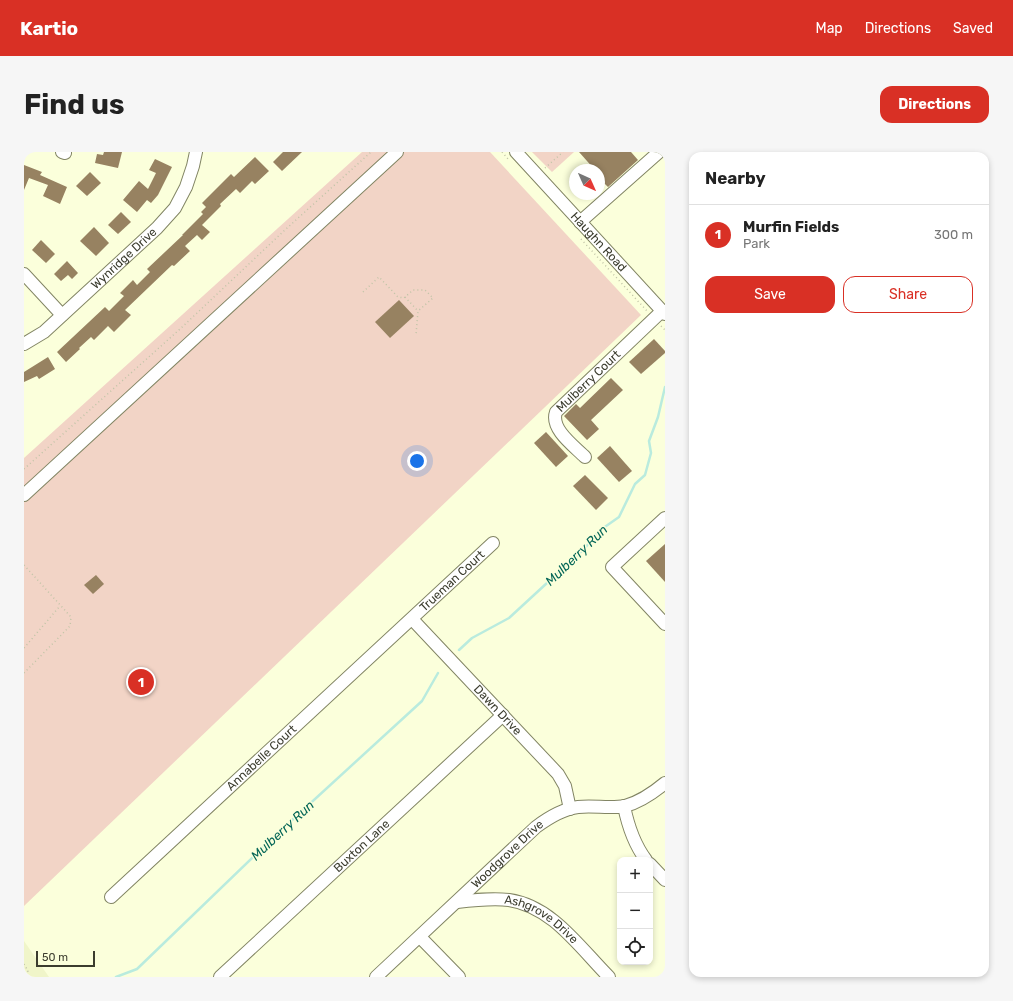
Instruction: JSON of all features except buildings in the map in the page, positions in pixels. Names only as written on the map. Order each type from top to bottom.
[{"type":"street","name":"Wynridge Drive","points":[[24,344],[44,332],[62,316],[157,228],[175,208],[186,187],[196,152]]},
{"type":"street","points":[[24,495],[397,152]]},
{"type":"street","points":[[580,222],[659,152]]},
{"type":"street","name":"Haughn Road","points":[[514,158],[580,222],[660,315]]},
{"type":"street","points":[[24,274],[62,316]]},
{"type":"street","name":"Mulberry Court","points":[[585,457],[558,430],[554,417],[556,412],[660,315]]},
{"type":"street","points":[[665,518],[612,567],[665,624]]},
{"type":"street","name":"Trueman Court","points":[[412,618],[493,543]]},
{"type":"street","name":"Dawn Drive","points":[[412,618],[558,774],[565,786],[570,809]]},
{"type":"street","name":"Annabelle Court","points":[[111,898],[412,618]]},
{"type":"street","name":"Buxton Lane","points":[[220,977],[503,715]]},
{"type":"street","name":"Woodgrove Drive","points":[[376,977],[536,827],[557,814],[578,807],[611,807],[624,806],[634,803],[650,795],[665,783]]},
{"type":"street","points":[[624,806],[636,846],[644,857]]},
{"type":"street","points":[[653,867],[665,880]]},
{"type":"street","name":"Ashgrove Drive","points":[[456,902],[497,899],[530,905],[549,916],[609,977]]},
{"type":"street","points":[[420,937],[459,977]]},
{"type":"path","points":[[24,469],[180,329],[372,152]]},
{"type":"path","points":[[502,152],[514,158]]},
{"type":"path","points":[[545,168],[563,152]]},
{"type":"path","points":[[581,238],[660,315],[665,330]]},
{"type":"path","points":[[363,292],[379,277],[398,297],[406,297],[413,290],[425,290],[433,298],[418,311],[416,335]]},
{"type":"path","points":[[406,297],[418,311]]},
{"type":"path","points":[[24,565],[71,618],[70,626],[24,673]]},
{"type":"path","points":[[24,648],[60,605]]},
{"type":"path","points":[[24,964],[28,971],[24,975]]},
{"type":"shaded area","points":[[362,152],[490,152],[641,315],[24,906],[24,458]]},
{"type":"shaded area","points":[[532,152],[574,152],[552,172]]},
{"type":"shaded area","points":[[24,941],[49,977],[24,977]]},
{"type":"waterway","name":"Mulberry Run","points":[[459,650],[472,638],[509,618],[585,548],[599,531],[619,517],[635,484],[645,475],[651,453],[649,441],[658,417],[665,387]]},
{"type":"waterway","name":"Mulberry Run","points":[[116,977],[137,969],[279,832],[422,701],[438,673]]},
{"type":"place","name":"Murfin Fields","points":[[141,682]]}]
